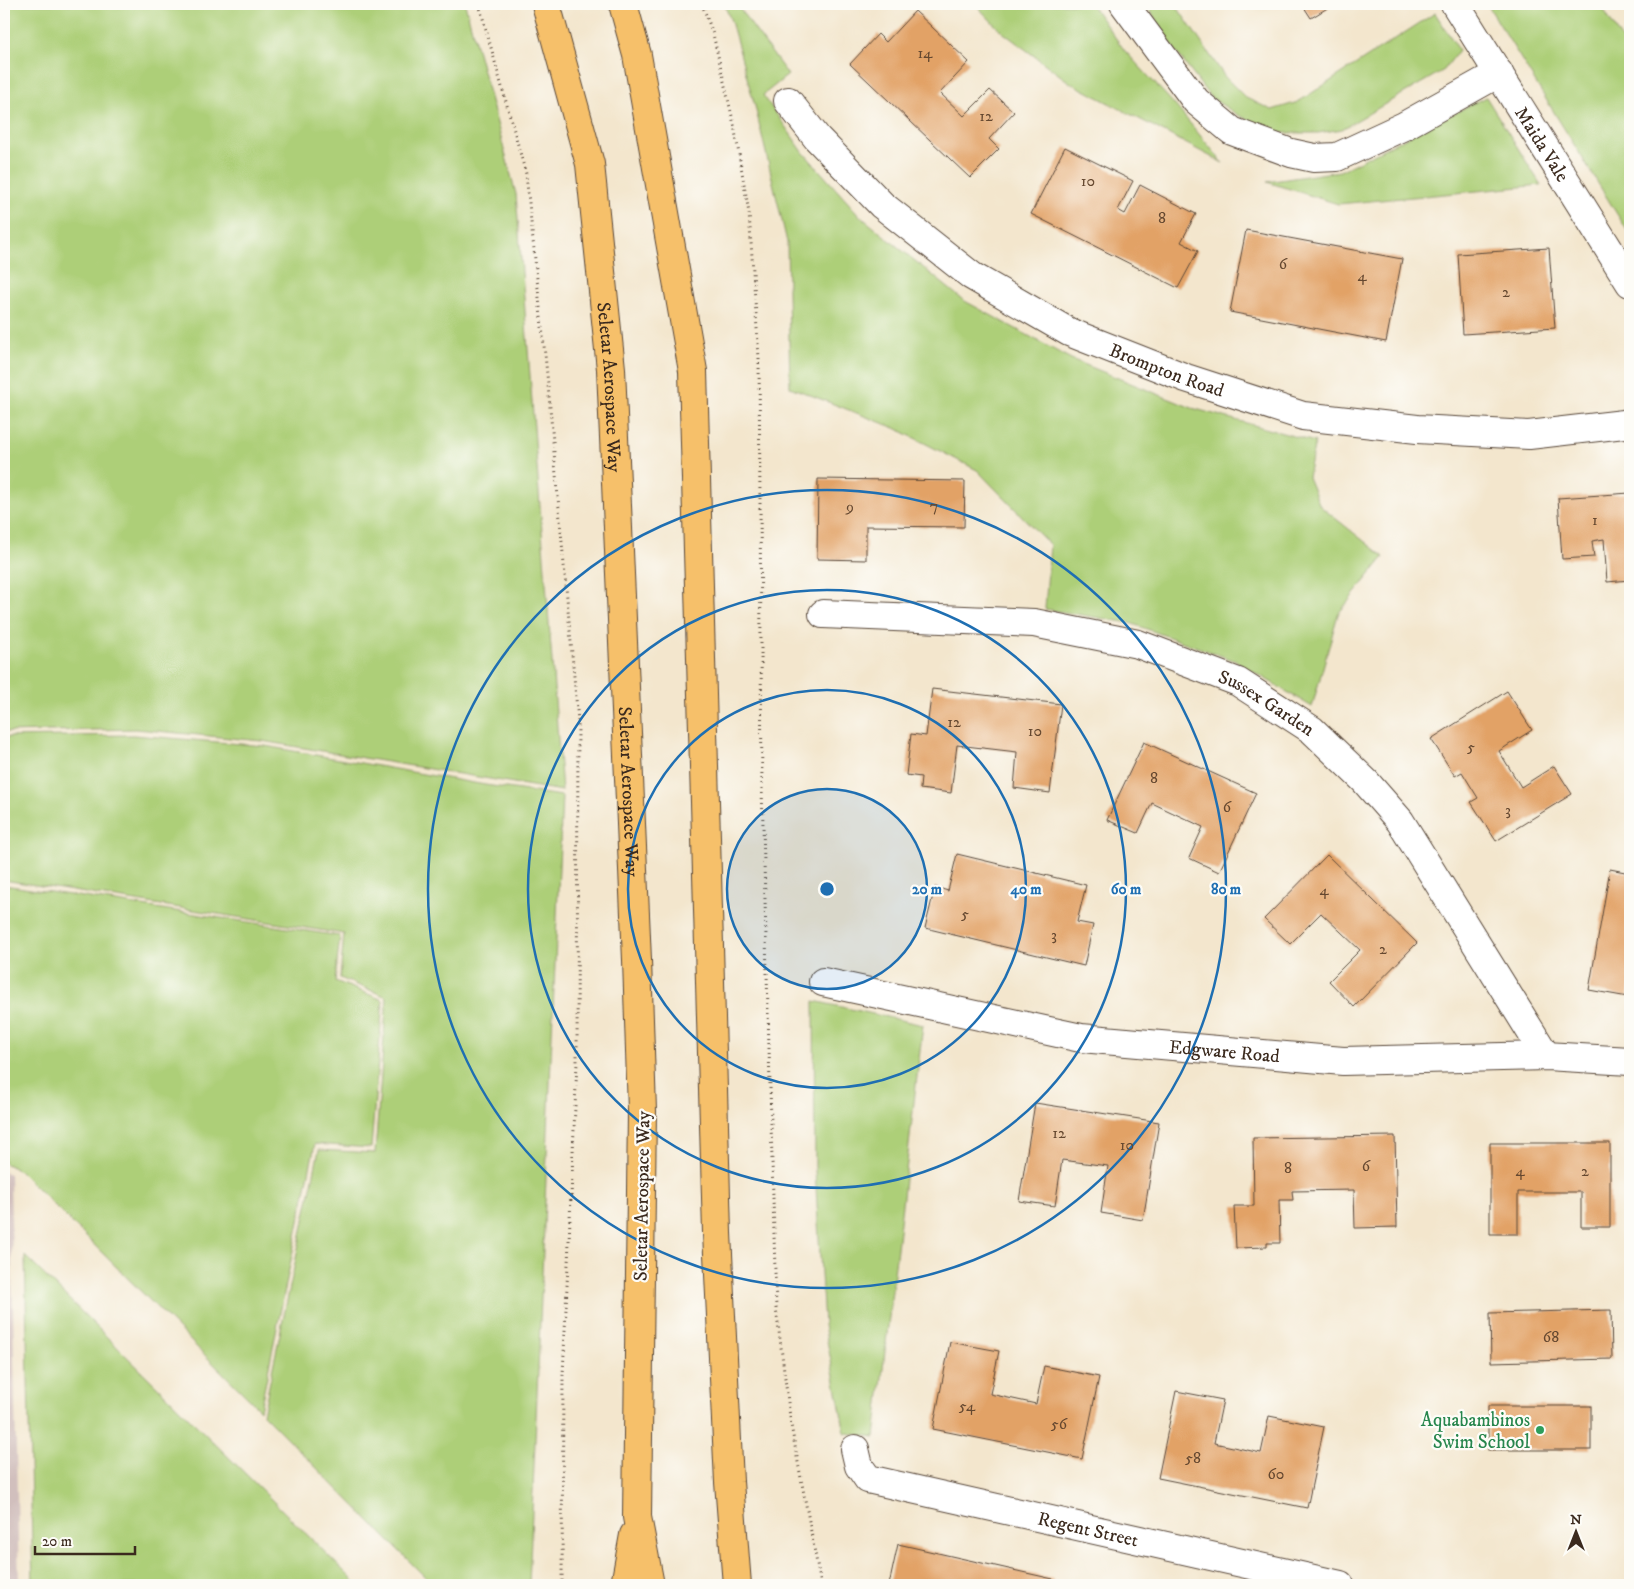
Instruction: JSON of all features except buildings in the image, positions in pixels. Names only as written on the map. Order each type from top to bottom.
[{"type":"main road","name":"Seletar Aerospace Way","points":[[546,4],[590,164],[611,369],[637,950],[642,1111],[637,1517],[650,1585]]},
{"type":"main road","points":[[623,4],[637,55],[693,371],[717,1233],[729,1482],[737,1585]]},
{"type":"main road","points":[[625,1585],[637,1517]]},
{"type":"street","points":[[1124,4],[1196,100],[1232,131],[1291,154],[1314,158],[1337,157],[1404,126],[1499,73]]},
{"type":"street","name":"Maida Vale","points":[[1455,4],[1630,282]]},
{"type":"street","name":"Brompton Road","points":[[788,101],[817,138],[882,205],[972,276],[1068,332],[1186,378],[1303,416],[1417,429],[1529,435],[1630,422]]},
{"type":"street","name":"Sussex Garden","points":[[823,614],[1034,623],[1138,644],[1238,682],[1312,730],[1366,781],[1400,821],[1546,1056]]},
{"type":"street","name":"Edgware Road","points":[[823,982],[1081,1038],[1343,1061],[1546,1056],[1630,1061]]},
{"type":"street","name":"Regent Street","points":[[855,1449],[859,1466],[868,1479],[1340,1585]]},
{"type":"path","points":[[479,4],[526,174],[547,374],[578,721],[577,1063],[563,1375],[562,1585]]},
{"type":"path","points":[[702,4],[713,34],[734,125],[749,213],[759,358],[762,788],[776,1308],[791,1425],[821,1585]]},
{"type":"shaded area","points":[[4,1172],[10,1174],[19,1585],[4,1585]]},
{"type":"green space","points":[[4,4],[465,4],[516,194],[562,791],[262,741],[136,729],[4,732]]},
{"type":"green space","points":[[724,4],[736,4],[788,75],[763,95],[803,152],[860,216],[963,300],[1071,359],[1192,408],[1315,442],[1308,477],[1320,506],[1384,557],[1338,614],[1312,707],[1236,661],[1130,623],[1045,609],[1050,545],[977,470],[895,428],[790,387],[787,242],[755,106],[731,21]]},
{"type":"green space","points":[[975,4],[1091,4],[1125,51],[1174,104],[1223,163],[1069,82],[1001,31]]},
{"type":"green space","points":[[1146,4],[1175,4],[1225,77],[1246,98],[1272,110],[1298,102],[1435,13],[1459,50],[1444,70],[1342,129],[1318,133],[1277,133],[1238,115],[1210,97],[1177,53]]},
{"type":"green space","points":[[1487,4],[1600,4],[1630,53],[1630,235]]},
{"type":"green space","points":[[1486,97],[1541,185],[1338,204],[1267,182],[1340,171]]},
{"type":"green space","points":[[133,735],[265,746],[485,785],[562,796],[529,1585],[433,1585],[263,1414],[319,1150],[375,1153],[387,997],[340,978],[344,934],[4,880],[4,737]]},
{"type":"green space","points":[[4,885],[340,936],[335,981],[383,1000],[371,1148],[315,1144],[260,1410],[20,1171],[4,1163]]},
{"type":"green space","points":[[814,1001],[923,1025],[875,1437],[845,1433],[824,1325],[815,1170]]},
{"type":"green space","points":[[25,1256],[358,1585],[33,1585]]},
{"type":"place","name":"Aquabambinos Swim School","points":[[1540,1430]]}]
